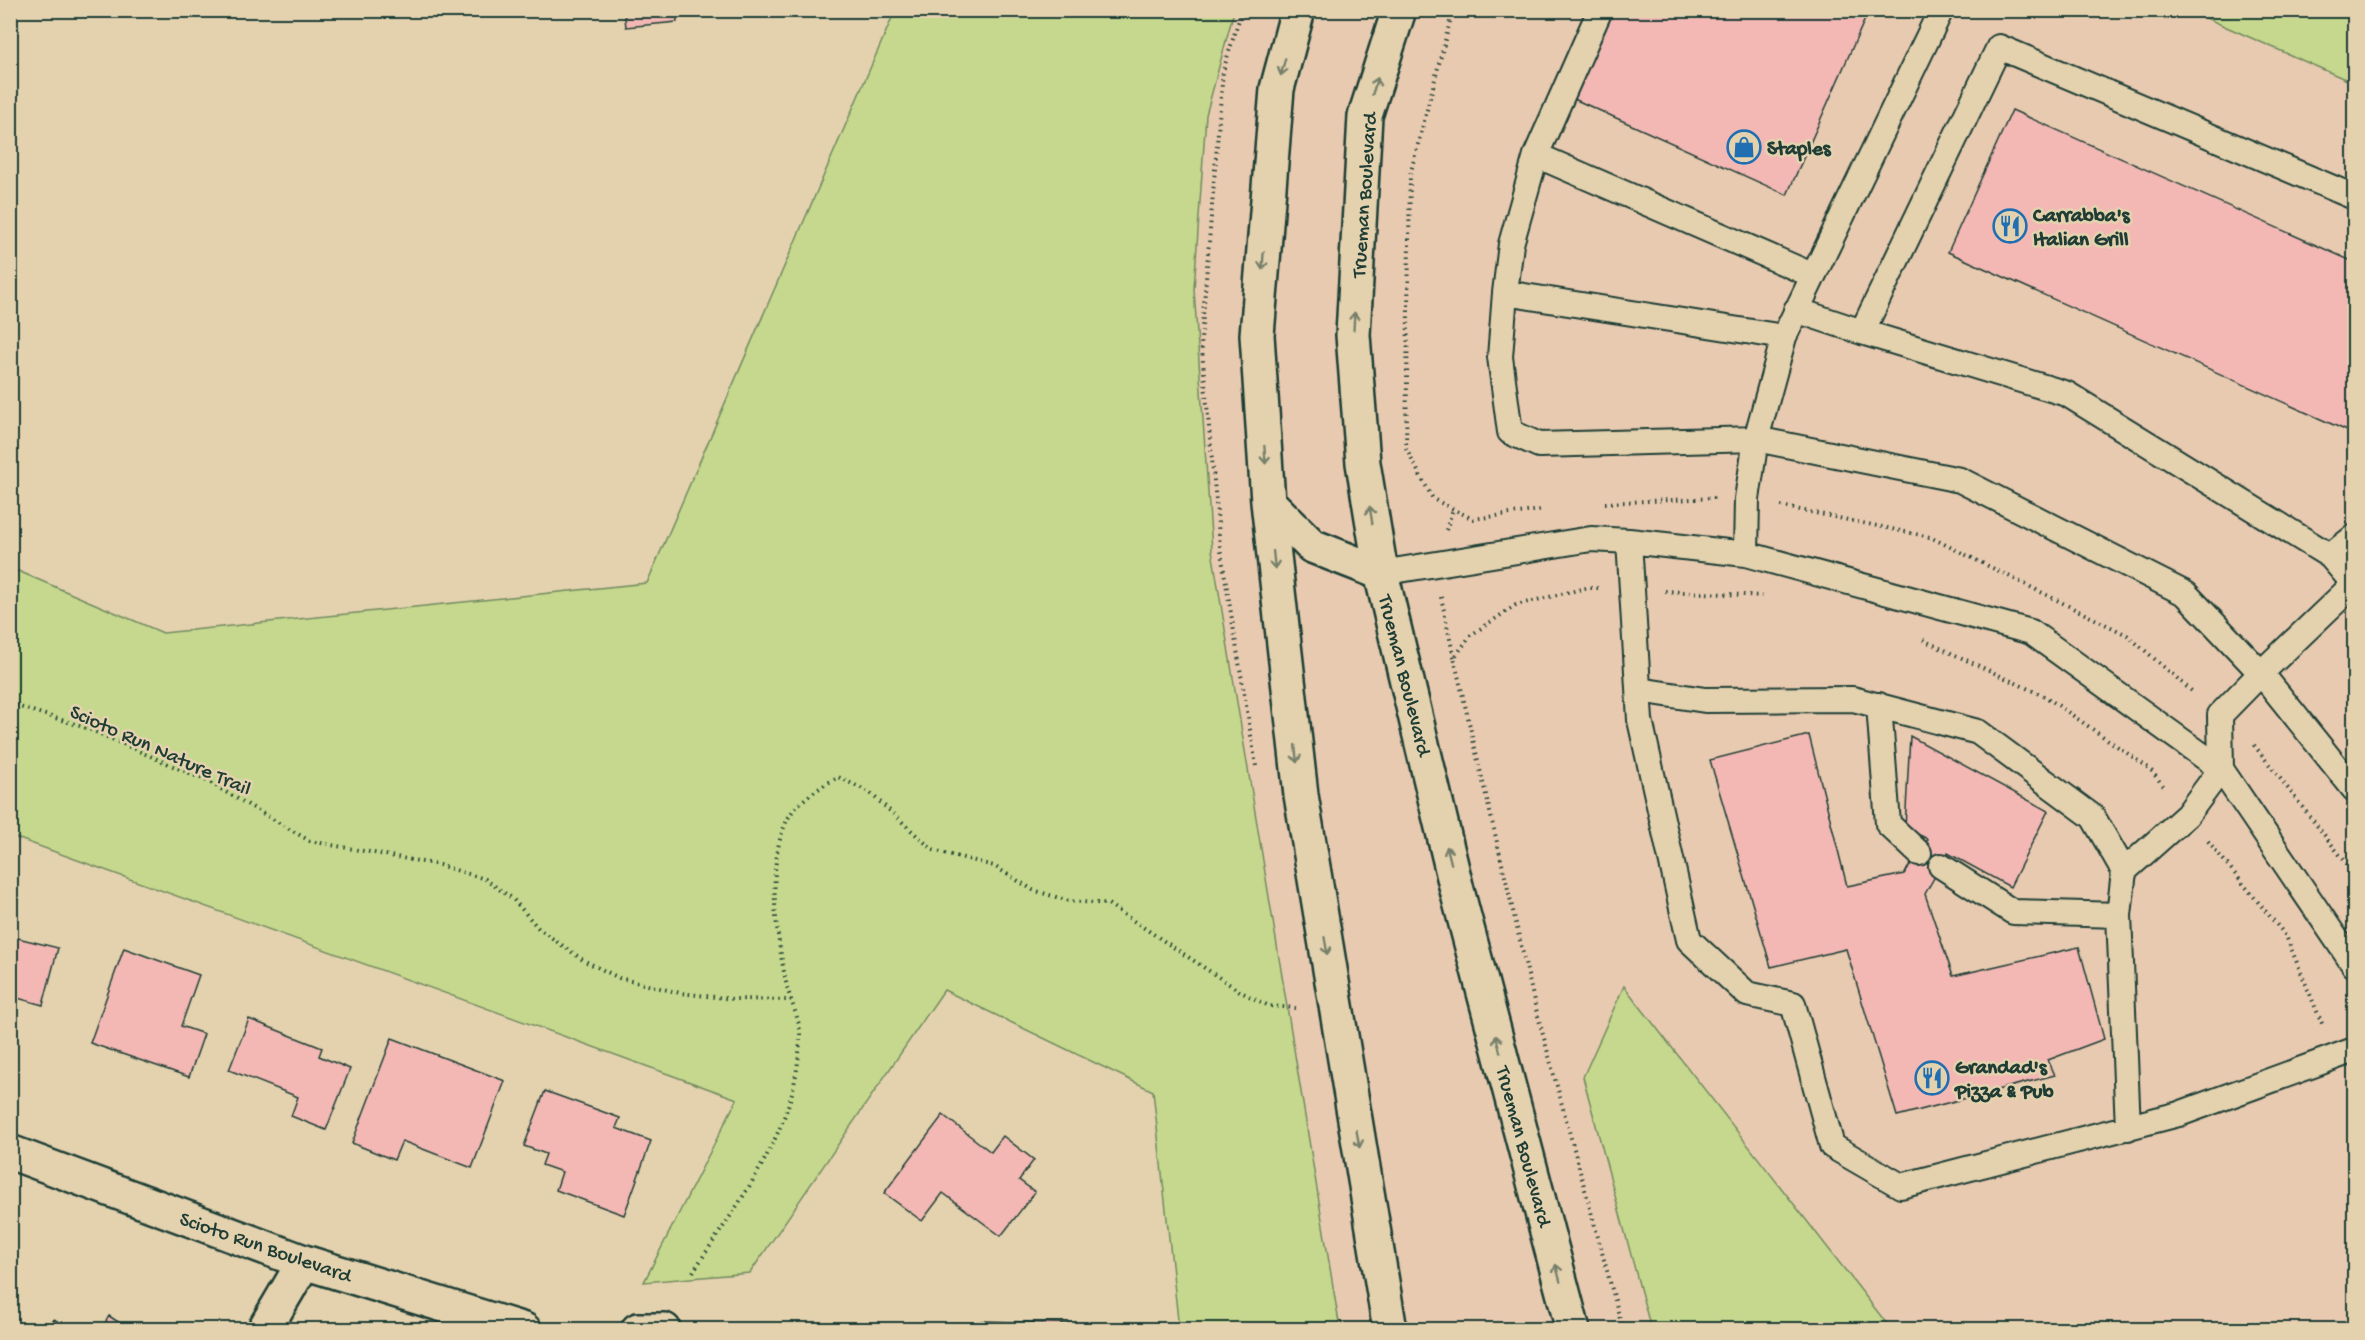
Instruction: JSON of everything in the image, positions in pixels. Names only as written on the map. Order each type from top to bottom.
[{"type":"main road","points":[[1298,10],[1277,89],[1257,335],[1268,502],[1301,795],[1390,1329]]},
{"type":"main road","name":"Trueman Boulevard","points":[[1399,10],[1365,116],[1353,335],[1363,463],[1381,573],[1458,894],[1573,1329]]},
{"type":"main road","points":[[1268,502],[1312,546],[1381,573]]},
{"type":"main road","name":"Scioto Run Boulevard","points":[[10,1152],[304,1262],[524,1329]]},
{"type":"main road","points":[[264,1329],[304,1262]]},
{"type":"main road","points":[[638,1329],[664,1329]]},
{"type":"lane","points":[[1600,10],[1536,155],[1511,244],[1500,357],[1510,432],[1539,445],[1756,439],[1960,480],[2186,594],[2261,673],[2355,789]]},
{"type":"lane","points":[[1746,554],[1747,500],[1756,439],[1784,337],[1941,10]]},
{"type":"lane","points":[[1862,332],[1999,47],[2355,197]]},
{"type":"lane","points":[[1536,155],[1812,275]]},
{"type":"lane","points":[[1505,293],[1784,337]]},
{"type":"lane","points":[[1796,310],[2067,394],[2330,556],[2354,584],[2261,673],[2220,716],[2222,769],[2187,815],[2124,871]]},
{"type":"lane","points":[[2330,556],[2355,537]]},
{"type":"lane","points":[[1381,573],[1591,539],[1629,541],[1746,554],[2031,632],[2222,769],[2355,964]]},
{"type":"lane","points":[[1629,541],[1640,720],[1689,940],[1747,994],[1793,1004],[1832,1146],[1902,1186],[2179,1114],[2345,1054]]},
{"type":"lane","points":[[1639,690],[1705,700],[1853,699],[1978,732],[2093,817],[2124,871],[2119,915],[2128,1128]]},
{"type":"lane","points":[[1879,705],[1888,824],[1919,853]]},
{"type":"lane","points":[[1941,866],[2013,912],[2119,915]]},
{"type":"path","points":[[1623,1329],[1535,1005],[1454,658],[1471,635],[1516,605],[1586,588],[1764,596],[1775,599]]},
{"type":"path","points":[[1922,639],[2046,697],[2150,769],[2286,936],[2345,1054],[2355,1101]]},
{"type":"path","name":"Scioto Run Nature Trail","points":[[10,704],[84,727],[207,781],[310,841],[355,852],[439,865],[485,879],[513,899],[539,929],[583,960],[620,978],[680,993],[733,999],[791,1000]]},
{"type":"path","points":[[693,1272],[740,1200],[774,1139],[793,1089],[800,1033],[791,1000],[777,921],[776,866],[785,824],[810,795],[838,777],[869,792],[933,850],[994,866],[1034,890],[1069,901],[1108,904],[1241,992],[1269,1006],[1296,1008]]},
{"type":"shaded area","points":[[1234,11],[2190,11],[2354,83],[2354,1329],[1340,1329],[1212,550],[1194,289],[1206,115]]},
{"type":"green space","points":[[895,11],[1234,11],[1206,115],[1194,289],[1212,550],[1340,1329],[1179,1329],[1153,1091],[944,990],[750,1273],[644,1282],[737,1099],[11,836],[11,568],[163,633],[647,583]]},
{"type":"green space","points":[[2190,11],[2354,11],[2354,83]]},
{"type":"green space","points":[[1624,986],[1891,1329],[1651,1329],[1583,1077]]},
{"type":"building","points":[[624,10],[676,10],[677,22],[626,27]]},
{"type":"building","name":"Staples","points":[[1613,10],[1869,10],[1787,195],[1574,99]]},
{"type":"building","points":[[2012,110],[2354,262],[2354,434],[1948,252]]},
{"type":"building","points":[[1809,735],[1847,886],[1904,874],[1928,839],[1905,828],[1910,736],[2048,811],[2010,887],[1948,853],[1925,894],[1953,976],[2079,947],[2104,1039],[2048,1060],[2055,1075],[1897,1116],[1846,949],[1771,967],[1710,760]]},
{"type":"building","points":[[10,936],[58,948],[43,1005],[10,996]]},
{"type":"building","points":[[124,948],[199,975],[181,1026],[204,1034],[189,1077],[90,1043]]},
{"type":"building","points":[[249,1019],[322,1048],[319,1056],[350,1069],[326,1130],[291,1116],[298,1097],[229,1070]]},
{"type":"building","points":[[392,1038],[505,1081],[472,1168],[402,1141],[394,1160],[352,1143]]},
{"type":"building","points":[[545,1091],[620,1118],[616,1128],[651,1141],[624,1215],[556,1190],[562,1172],[542,1165],[546,1154],[524,1146]]},
{"type":"building","points":[[943,1115],[991,1152],[1003,1136],[1034,1160],[1019,1180],[1035,1192],[1001,1236],[943,1193],[922,1221],[884,1193]]},
{"type":"building","points":[[109,1316],[131,1330],[101,1330]]},
{"type":"building","points":[[54,1319],[71,1330],[47,1330]]},
{"type":"building","points":[[981,1321],[1086,1324],[1086,1330],[981,1330]]},
{"type":"place","name":"Staples","points":[[1744,147]]},
{"type":"place","name":"Carrabba's Italian Grill","points":[[2010,226]]},
{"type":"place","name":"Grandad's Pizza & Pub","points":[[1932,1078]]}]
